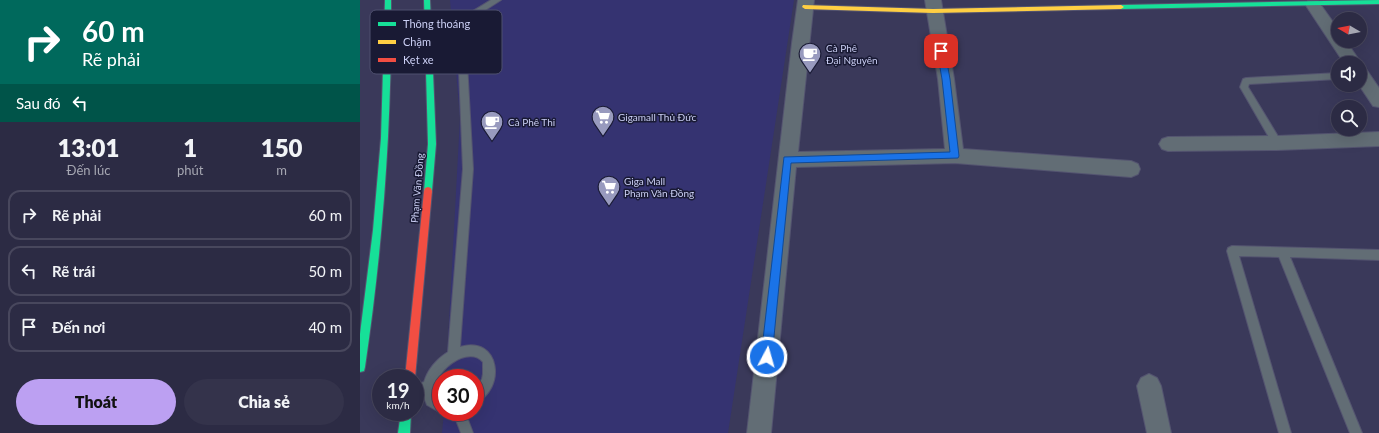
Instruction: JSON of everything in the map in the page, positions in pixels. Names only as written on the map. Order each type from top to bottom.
[{"type":"main road","name":"Phạm Văn Đồng","points":[[427,0],[427,10]]},
{"type":"main road","points":[[806,3],[933,5],[1313,4],[1379,2]]},
{"type":"main road","points":[[360,367],[368,321],[383,183],[387,74]]},
{"type":"main road","name":"Phạm Văn Đồng","points":[[411,369],[432,144],[430,74]]},
{"type":"main road","points":[[404,433],[405,421]]},
{"type":"street","points":[[759,433],[806,3]]},
{"type":"street","points":[[1313,4],[1331,31]]},
{"type":"street","points":[[933,5],[946,79],[955,156]]},
{"type":"street","points":[[1367,84],[1379,101]]},
{"type":"street","points":[[1168,144],[1277,143],[1379,139]]},
{"type":"street","points":[[788,160],[955,156],[1131,169]]},
{"type":"street","points":[[1149,386],[1159,433]]},
{"type":"lane","points":[[481,10],[498,0]]},
{"type":"lane","points":[[454,355],[468,169],[463,74]]},
{"type":"lane","points":[[1277,143],[1244,87],[1246,81],[1331,76]]},
{"type":"lane","points":[[1286,433],[1232,251],[1379,255]]},
{"type":"lane","points":[[1283,253],[1356,433]]},
{"type":"lane","points":[[432,400],[429,396],[429,387],[431,378],[436,370],[444,361],[465,351],[474,351],[482,354],[488,359],[490,368],[489,377],[484,387]]},
{"type":"lane","points":[[424,388],[429,387]]},
{"type":"lane","points":[[462,421],[467,433]]},
{"type":"shaded area","name":"Giga Mall Phạm Văn Đồng","points":[[450,0],[794,0],[728,433],[442,433],[443,421],[484,421],[484,369],[446,369],[460,118],[456,74],[502,74],[502,10],[451,10]]},
{"type":"traffic: fast","points":[[388,0],[388,10]]},
{"type":"traffic: fast","points":[[427,0],[427,10]]},
{"type":"traffic: fast","points":[[1121,7],[1379,2]]},
{"type":"traffic: fast","points":[[360,367],[378,230],[385,138],[387,74]]},
{"type":"traffic: fast","points":[[428,191],[432,144],[430,74]]},
{"type":"traffic: fast","points":[[404,433],[405,421]]},
{"type":"traffic: slow","points":[[805,7],[933,11],[1121,7]]},
{"type":"traffic: jam","points":[[411,369],[428,191]]},
{"type":"place","name":"Cà Phê Đại Nguyên","points":[[810,74]]},
{"type":"place","name":"Gigamall Thủ Đức","points":[[603,136]]},
{"type":"place","name":"Cà Phê Thi","points":[[492,142]]},
{"type":"place","name":"Giga Mall Phạm Văn Đồng","points":[[609,206]]},
{"type":"route","points":[[767,357],[788,160],[955,156],[946,79],[941,51]]}]
